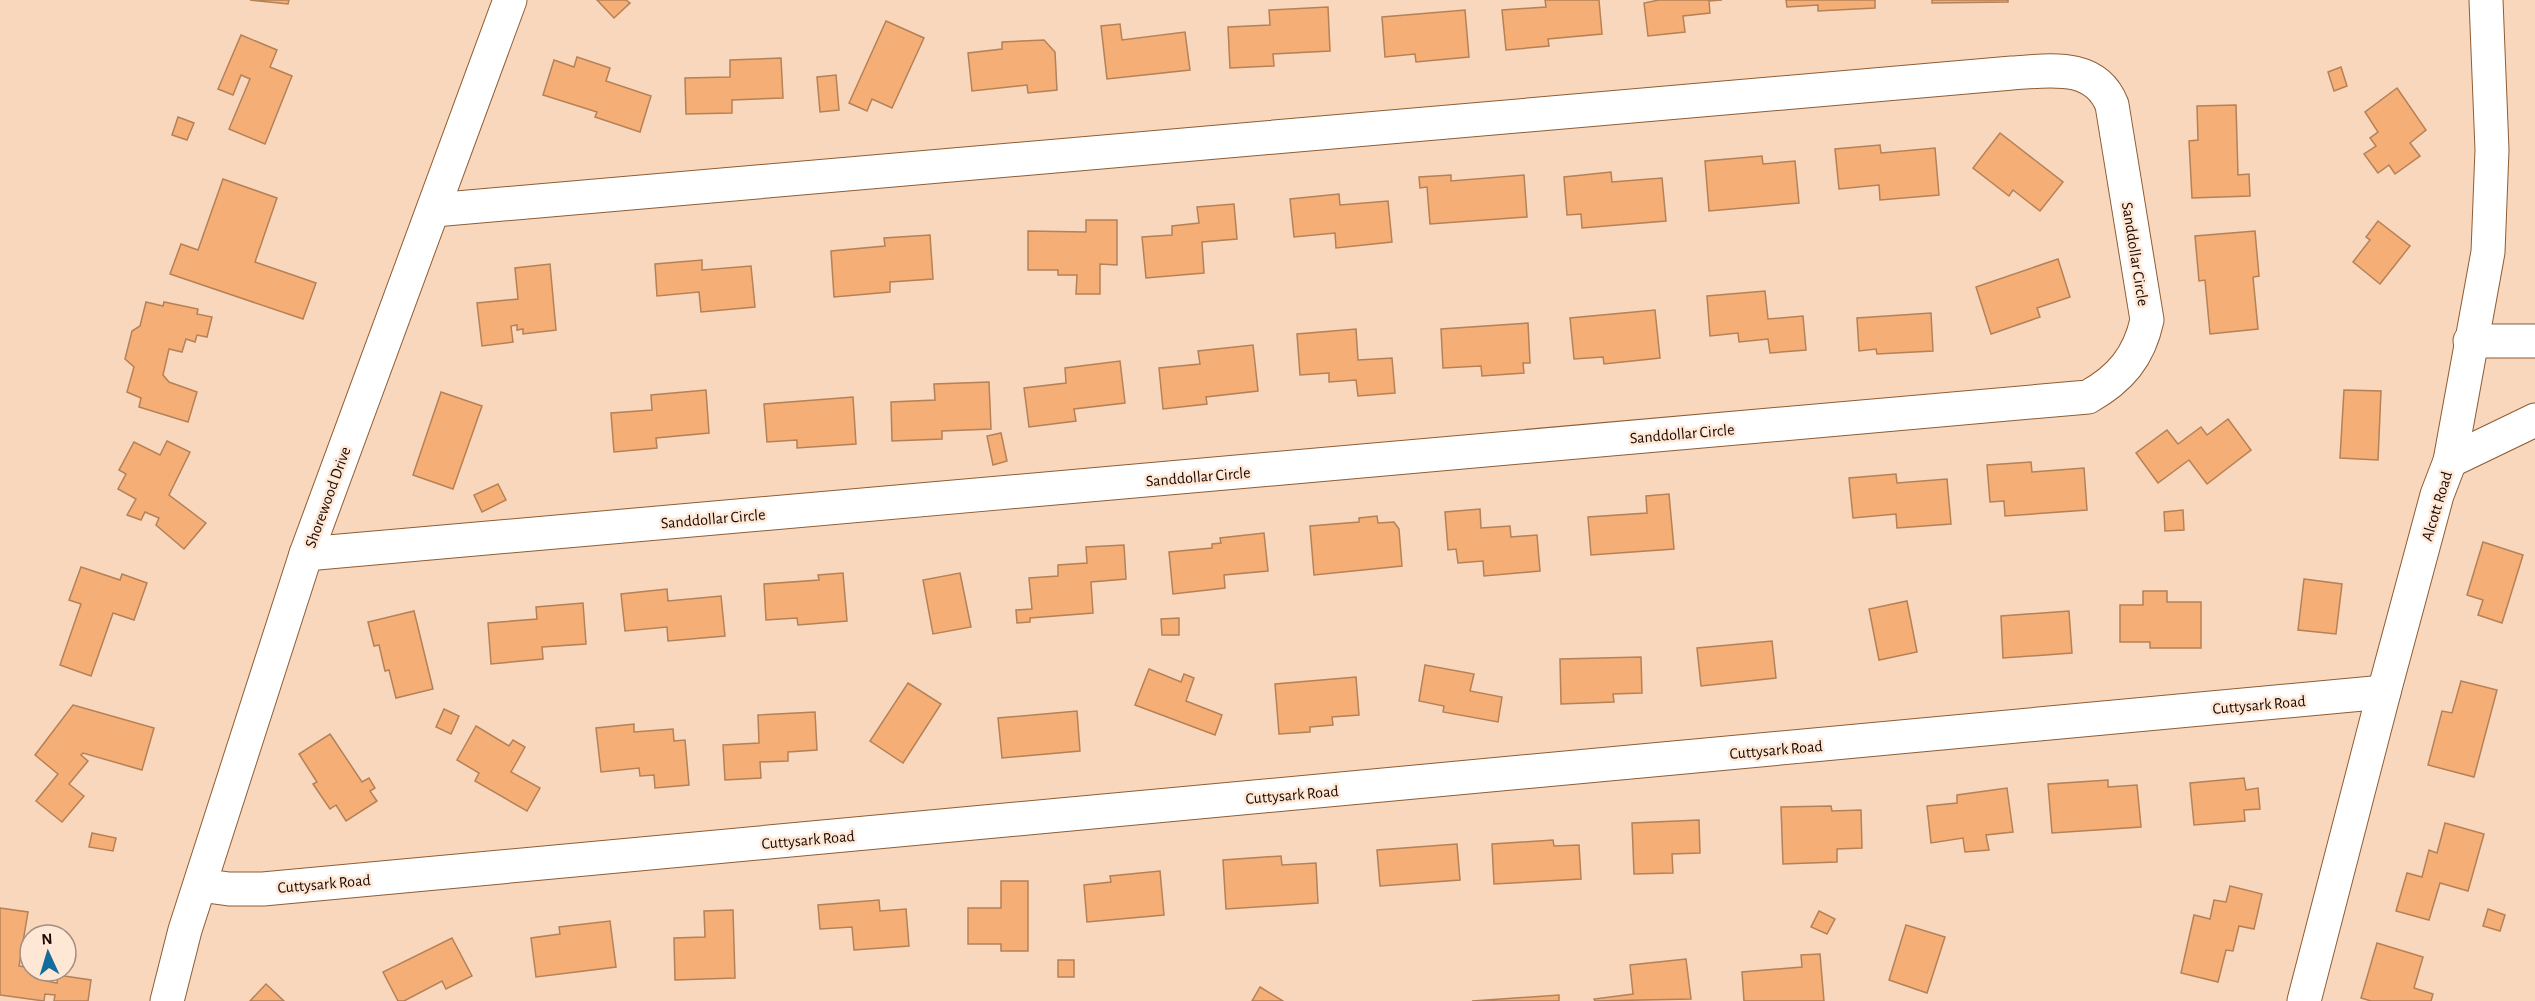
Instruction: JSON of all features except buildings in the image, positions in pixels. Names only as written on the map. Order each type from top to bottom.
[{"type":"street","name":"Shorewood Drive","points":[[167,1001],[200,885],[306,554],[510,0]]},
{"type":"street","name":"Alcott Road","points":[[2304,1001],[2437,495],[2450,461],[2488,252],[2492,140],[2486,0]]},
{"type":"street","name":"Sanddollar Circle","points":[[306,554],[2088,397],[2110,384],[2124,370],[2142,341],[2147,320],[2107,92],[2092,80],[2077,73],[2055,71],[434,210]]},
{"type":"street","points":[[2470,341],[2535,341]]},
{"type":"street","points":[[2450,461],[2535,420]]},
{"type":"street","name":"Cuttysark Road","points":[[200,885],[229,890],[263,889],[2384,692]]}]
